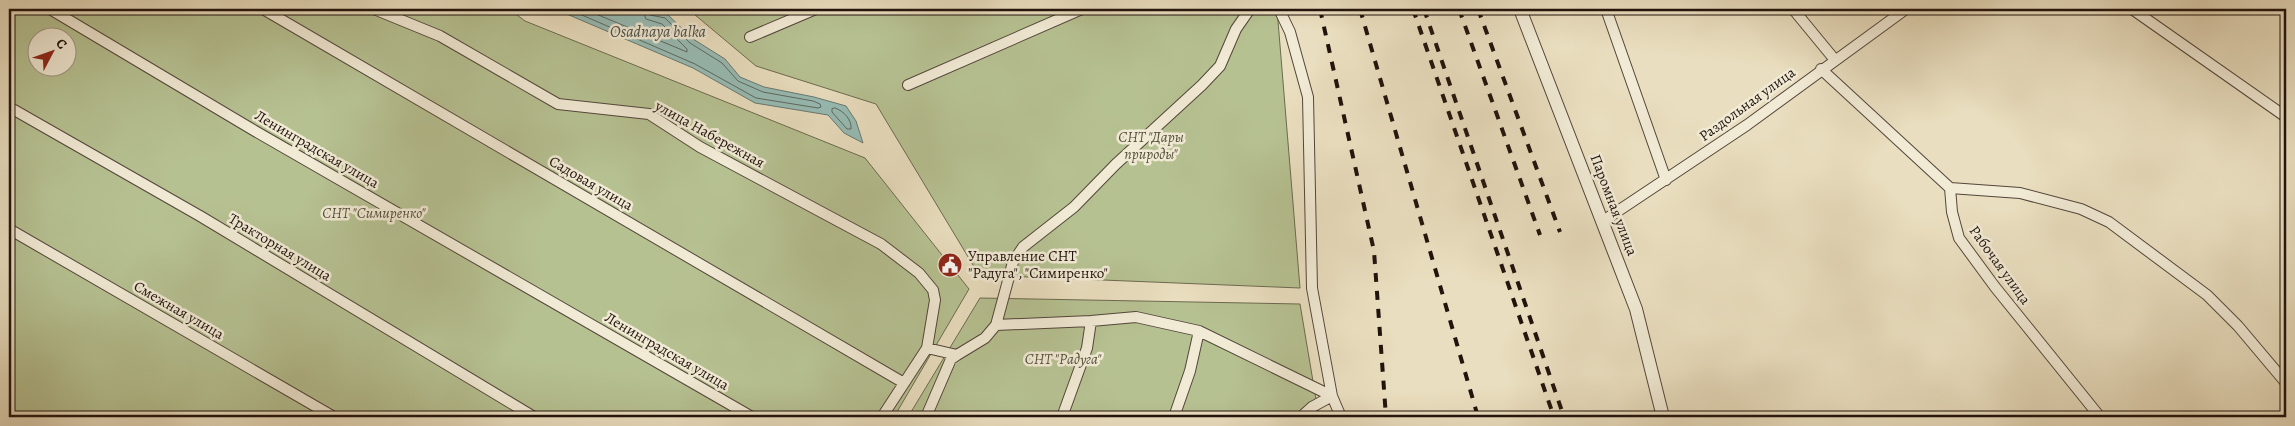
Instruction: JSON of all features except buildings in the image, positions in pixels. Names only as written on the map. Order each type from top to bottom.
[{"type":"street","name":"Ленинградская улица","points":[[50,9],[255,131],[752,417]]},
{"type":"street","name":"Садовая улица","points":[[263,9],[904,383]]},
{"type":"street","name":"улица Набережная","points":[[374,9],[440,36],[558,104],[648,114],[700,147],[881,244],[919,273],[933,290],[935,300],[927,348]]},
{"type":"street","points":[[750,38],[816,9]]},
{"type":"street","points":[[908,85],[1082,9]]},
{"type":"street","points":[[926,417],[951,359],[985,338],[996,325],[1013,262],[1023,247],[1074,207],[1116,164],[1202,85],[1220,66],[1236,29],[1250,9]]},
{"type":"street","points":[[1279,9],[1290,32],[1308,97],[1312,288],[1332,396],[1341,417]]},
{"type":"street","name":"Паромная улица","points":[[1520,9],[1604,221],[1636,309],[1663,417]]},
{"type":"street","points":[[1606,9],[1666,180]]},
{"type":"street","points":[[1793,9],[1835,60]]},
{"type":"street","name":"Раздольная улица","points":[[1604,221],[1746,125],[1906,9]]},
{"type":"street","points":[[2132,9],[2286,117]]},
{"type":"street","points":[[1821,69],[1950,188],[2020,193],[2081,209],[2109,222],[2207,295],[2238,326],[2286,383]]},
{"type":"street","name":"Тракторная улица","points":[[9,107],[200,216],[534,417]]},
{"type":"street","name":"Рабочая улица","points":[[1950,188],[1952,212],[1959,238],[1995,287],[2100,417]]},
{"type":"street","name":"Смежная улица","points":[[9,230],[334,417]]},
{"type":"street","points":[[996,325],[1136,317],[1199,331],[1332,396]]},
{"type":"street","points":[[1062,417],[1088,348],[1091,321]]},
{"type":"street","points":[[1174,417],[1190,371],[1199,331]]},
{"type":"street","points":[[882,417],[927,348],[957,354]]},
{"type":"street","points":[[1301,417],[1312,407],[1332,396]]},
{"type":"green space","name":"СНТ \"Симиренко\"","points":[[9,9],[509,9],[525,21],[865,158],[969,289],[894,417],[9,417]]},
{"type":"green space","name":"СНТ \"Дары природы\"","points":[[688,9],[1277,9],[1300,288],[979,275],[876,104],[756,66]]},
{"type":"green space","name":"СНТ \"Радуга\"","points":[[980,298],[1300,304],[1319,417],[908,417]]},
{"type":"water","name":"Osadnaya balka","points":[[555,9],[632,9],[666,13],[693,39],[725,59],[740,77],[764,87],[814,97],[846,106],[856,121],[863,143],[844,133],[828,115],[755,103],[693,68]]},
{"type":"railway","points":[[1320,9],[1374,251],[1386,417]]},
{"type":"railway","points":[[1360,9],[1478,417]]},
{"type":"railway","points":[[1413,9],[1554,417]]},
{"type":"railway","points":[[1424,9],[1564,417]]},
{"type":"railway","points":[[1459,9],[1540,235]]},
{"type":"railway","points":[[1478,9],[1560,232]]},
{"type":"place","name":"Управление СНТ \"Радуга\", \"Симиренко\"","points":[[950,265]]}]
